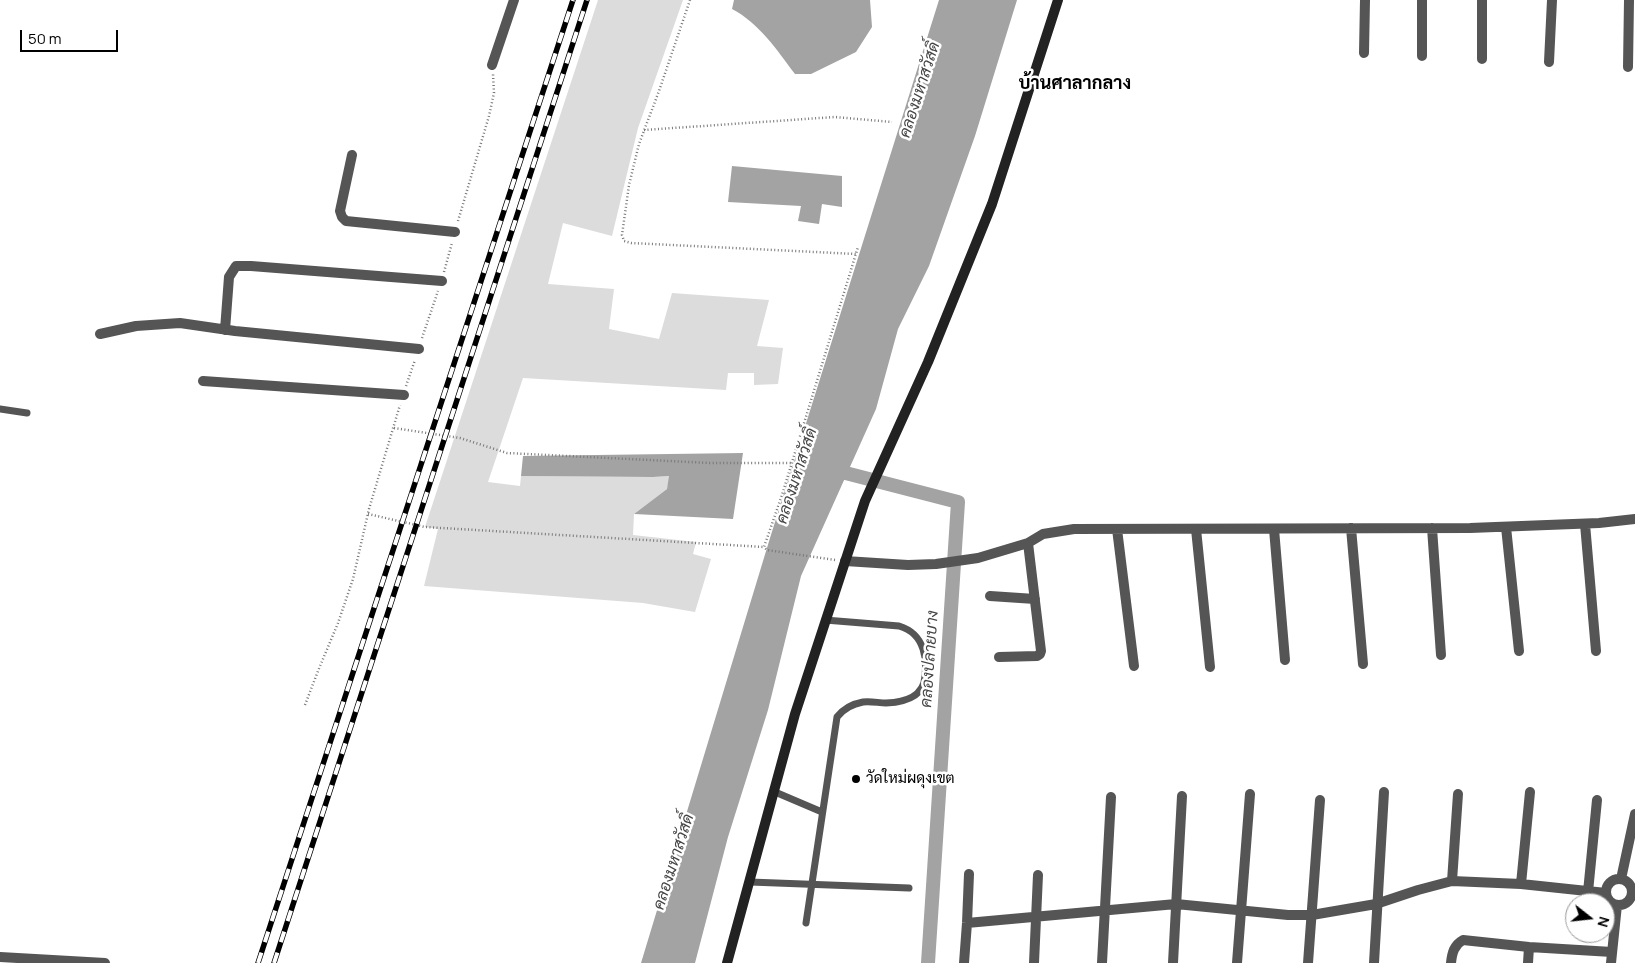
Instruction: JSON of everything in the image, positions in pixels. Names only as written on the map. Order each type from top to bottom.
[{"type":"street","points":[[492,65],[514,0]]},
{"type":"street","points":[[727,963],[795,714],[865,500],[928,362],[992,204],[1058,0]]},
{"type":"street","points":[[1364,53],[1365,0]]},
{"type":"street","points":[[1422,0],[1422,56]]},
{"type":"street","points":[[1482,0],[1482,59]]},
{"type":"street","points":[[1549,62],[1552,0]]},
{"type":"street","points":[[1628,67],[1629,0]]},
{"type":"street","points":[[352,155],[340,211],[346,221],[455,232]]},
{"type":"street","points":[[224,330],[229,277],[236,266],[442,281]]},
{"type":"street","points":[[100,334],[136,326],[180,322],[224,330],[419,348]]},
{"type":"street","points":[[203,381],[404,395]]},
{"type":"street","points":[[845,561],[908,565],[936,564],[978,558],[1028,544],[1043,534],[1074,529],[1506,527],[1584,524],[1635,519]]},
{"type":"street","points":[[1584,524],[1596,651]]},
{"type":"street","points":[[1506,527],[1519,651]]},
{"type":"street","points":[[1351,528],[1363,664]]},
{"type":"street","points":[[1432,528],[1441,654]]},
{"type":"street","points":[[1117,529],[1134,666]]},
{"type":"street","points":[[1196,529],[1210,667]]},
{"type":"street","points":[[1274,529],[1285,660]]},
{"type":"street","points":[[999,657],[1037,656],[1040,654],[1028,544]]},
{"type":"street","points":[[990,596],[1035,599]]},
{"type":"street","points":[[1374,963],[1384,792]]},
{"type":"street","points":[[1520,884],[1530,792]]},
{"type":"street","points":[[1237,963],[1250,794]]},
{"type":"street","points":[[1452,881],[1458,794]]},
{"type":"street","points":[[1173,963],[1182,796]]},
{"type":"street","points":[[1102,963],[1111,797]]},
{"type":"street","points":[[1308,963],[1320,800]]},
{"type":"street","points":[[1588,892],[1597,800]]},
{"type":"street","points":[[1621,879],[1635,814]]},
{"type":"street","points":[[964,963],[968,874]]},
{"type":"street","points":[[1034,963],[1038,875]]},
{"type":"street","points":[[967,923],[1176,904],[1288,915],[1312,915],[1376,904],[1452,881],[1520,884],[1606,893],[1610,882],[1621,879],[1628,882],[1634,893],[1628,901],[1617,905],[1611,963]]},
{"type":"street","points":[[1451,963],[1456,944],[1463,940],[1529,947],[1612,952]]},
{"type":"street","points":[[1528,963],[1529,947]]},
{"type":"street","points":[[6,959],[105,963]]},
{"type":"lane","points":[[0,409],[27,413]]},
{"type":"lane","points":[[806,923],[838,717],[844,709],[865,701],[886,703],[908,700],[917,695],[925,685],[926,658],[921,644],[914,633],[907,628],[825,620]]},
{"type":"lane","points":[[774,792],[822,812]]},
{"type":"lane","points":[[750,882],[909,888]]},
{"type":"path","points":[[690,0],[644,130],[629,185],[622,235],[624,241],[631,243],[856,254]]},
{"type":"path","points":[[644,130],[835,117],[892,122]]},
{"type":"path","points":[[764,547],[858,247]]},
{"type":"path","points":[[394,428],[460,438],[507,453],[710,463],[791,463]]},
{"type":"path","points":[[368,514],[425,527],[764,547],[767,550],[824,558]]},
{"type":"shaded area","points":[[598,0],[683,0],[638,128],[612,236],[563,223],[548,284],[614,289],[609,329],[659,339],[672,293],[769,300],[757,346],[783,348],[778,384],[754,385],[754,373],[728,373],[726,390],[523,378],[488,482],[520,486],[521,476],[670,476],[667,489],[634,514],[633,535],[696,542],[693,554],[711,559],[695,612],[643,603],[424,586],[438,529],[425,527]]},
{"type":"water","points":[[734,0],[870,0],[872,27],[856,52],[811,74],[795,74],[759,29],[732,9]]},
{"type":"water","name":"คลองมหาสวัสดิ์","points":[[939,0],[1017,0],[975,136],[929,266],[898,329],[876,409],[801,576],[768,710],[728,837],[695,963],[641,963],[770,538]]},
{"type":"water","points":[[732,166],[842,176],[842,207],[822,204],[819,224],[798,221],[801,206],[728,202]]},
{"type":"water","points":[[743,453],[733,519],[634,514],[667,489],[669,476],[521,476],[523,456]]},
{"type":"waterway","name":"คลองปลายบาง","points":[[830,469],[958,502],[928,963]]},
{"type":"railway","points":[[258,963],[573,0]]},
{"type":"railway","points":[[274,963],[587,0]]},
{"type":"place","name":"วัดใหม่ผดุงเขต","points":[[856,779]]},
{"type":"district","name":"บ้านศาลากลาง","points":[[1075,84]]}]
